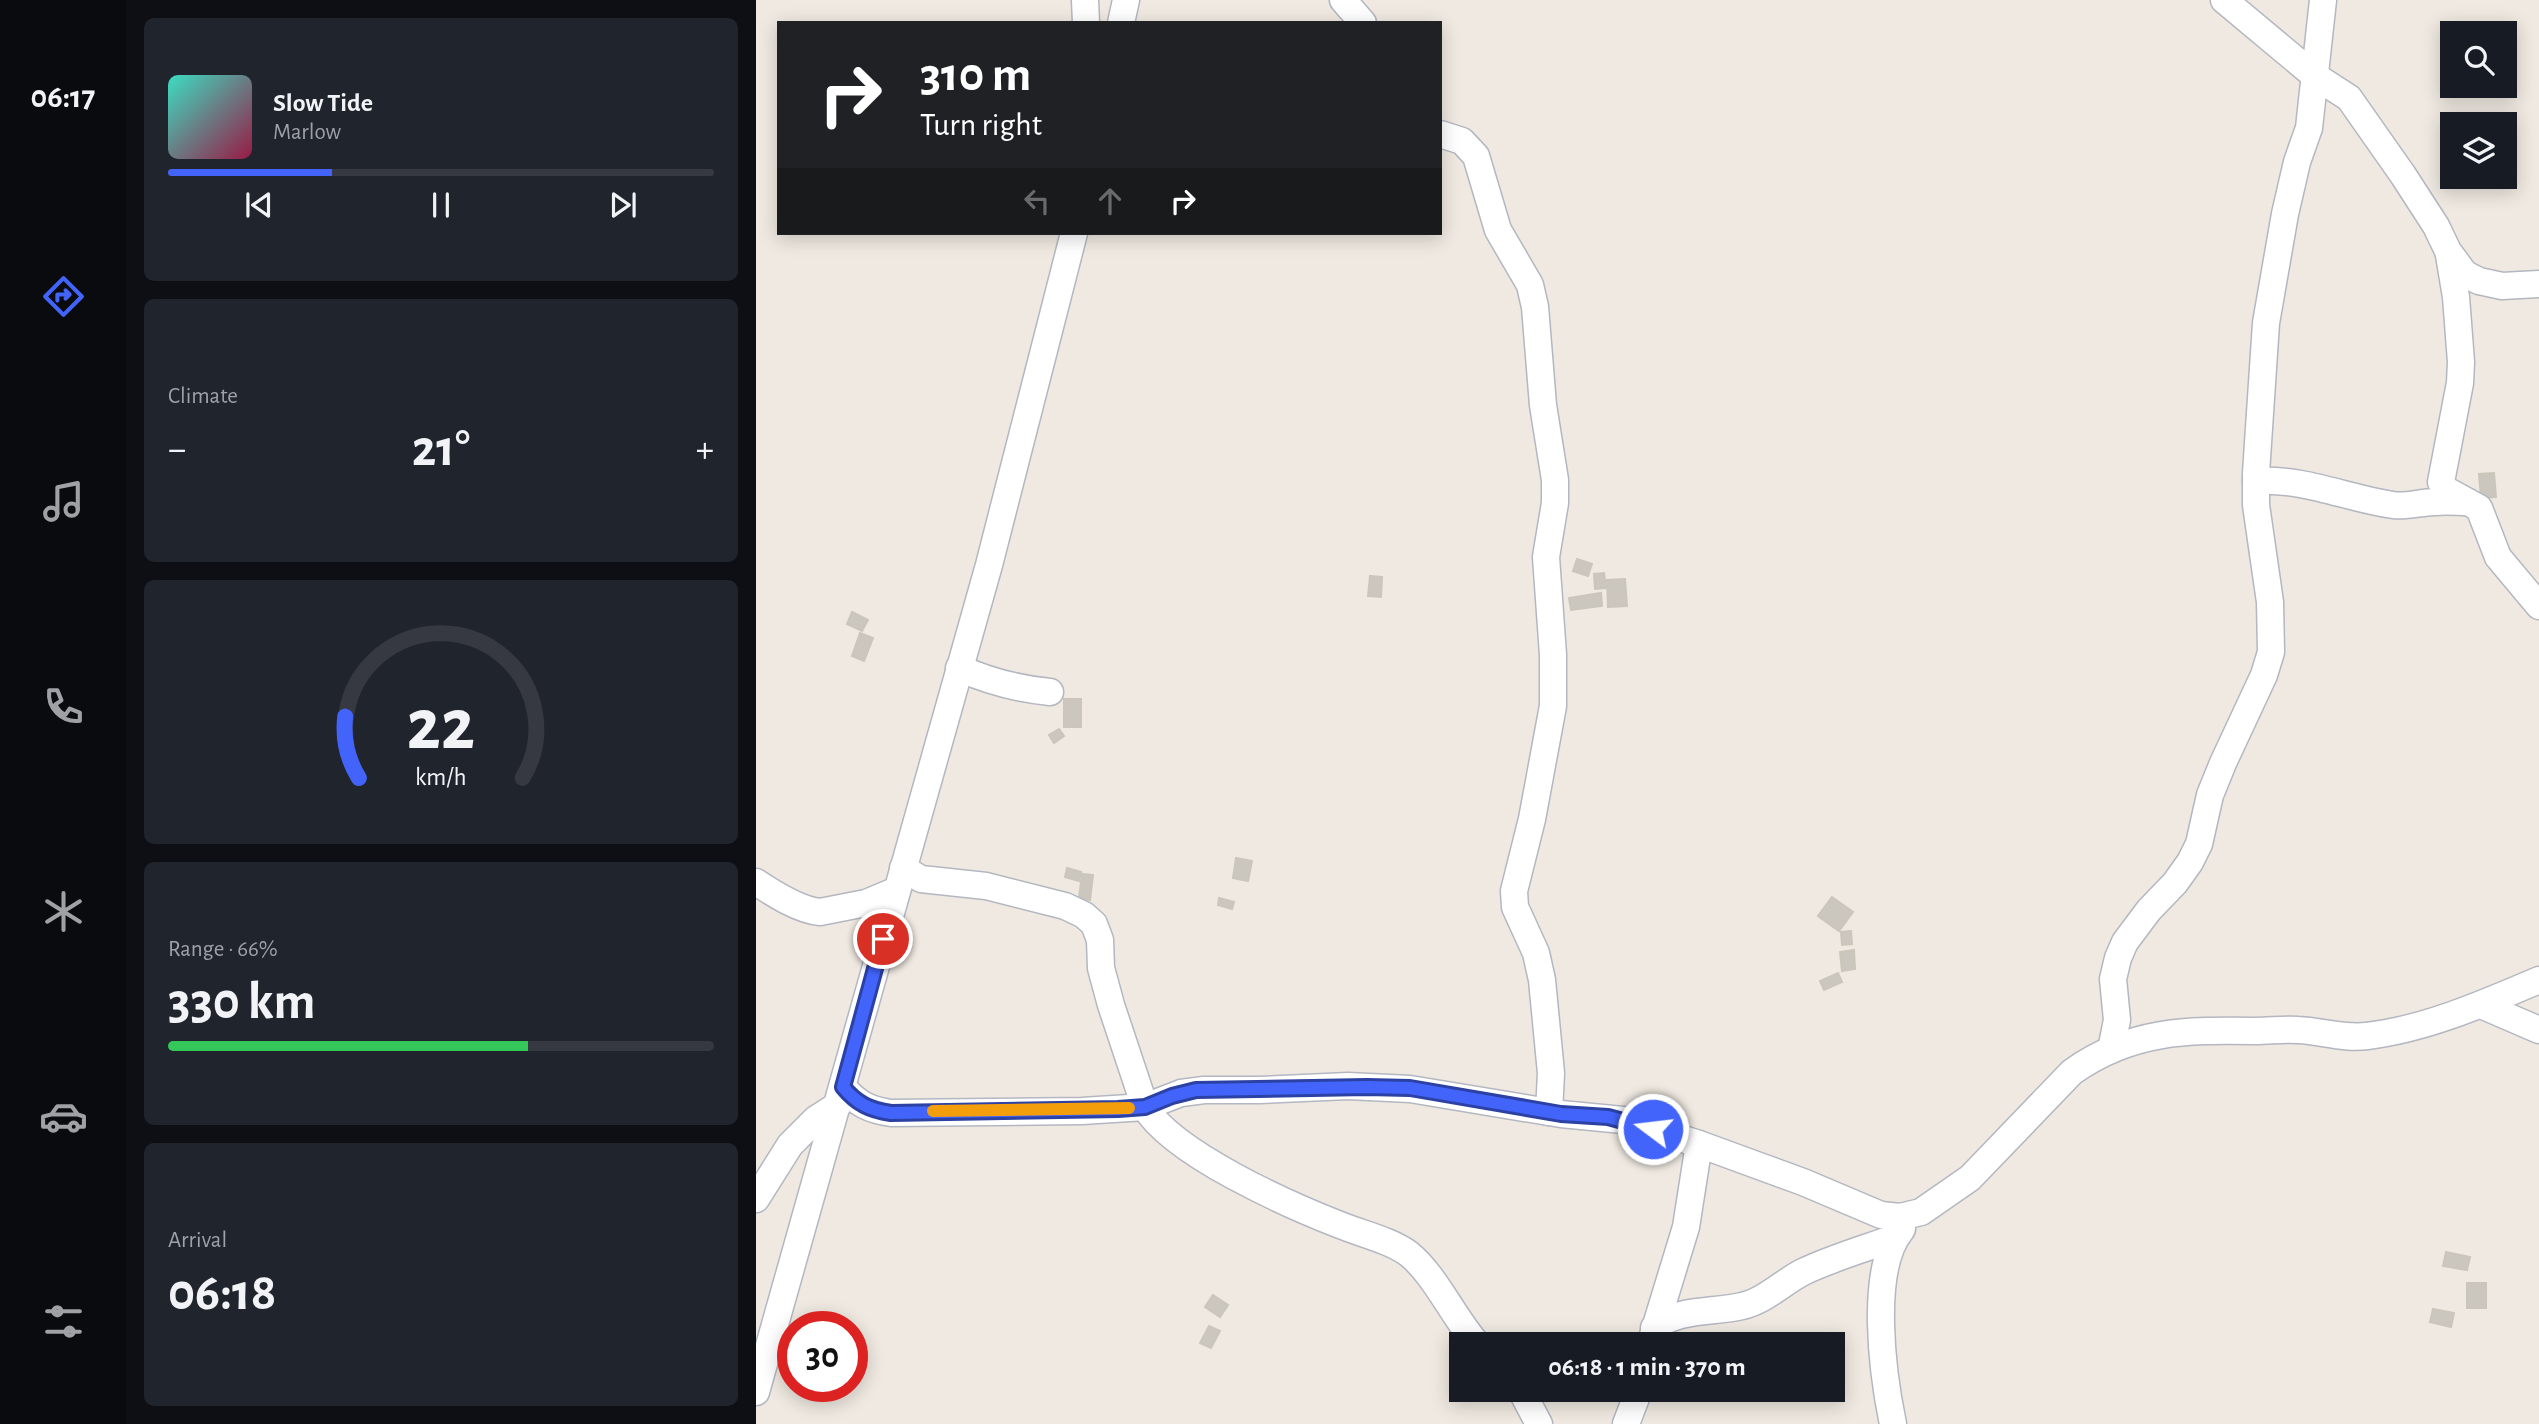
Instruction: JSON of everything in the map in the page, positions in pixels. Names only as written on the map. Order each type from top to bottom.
[{"type":"street","points":[[1085,0],[1086,21]]},
{"type":"street","points":[[1121,21],[1126,0]]},
{"type":"street","points":[[1343,0],[1361,21]]},
{"type":"street","points":[[2224,0],[2315,76],[2349,98],[2436,226],[2448,251],[2465,274],[2479,281],[2502,286],[2539,284]]},
{"type":"street","points":[[2111,1049],[2117,1020],[2113,979],[2118,958],[2125,942],[2149,910],[2175,883],[2199,845],[2210,795],[2264,675],[2271,652],[2270,601],[2256,505],[2266,323],[2285,214],[2297,162],[2309,128],[2323,0]]},
{"type":"street","points":[[1442,135],[1462,141],[1476,156],[1498,230],[1530,285],[1535,307],[1543,405],[1555,480],[1555,503],[1546,556],[1553,655],[1553,706],[1530,830],[1514,891],[1516,907],[1536,953],[1542,980],[1551,1073],[1549,1112]]},
{"type":"street","points":[[756,1392],[989,565],[1073,235]]},
{"type":"street","points":[[2448,251],[2456,297],[2461,362],[2460,383],[2441,482],[2446,490],[2479,508],[2498,556],[2539,606]]},
{"type":"street","points":[[2256,481],[2280,479],[2390,505],[2469,501]]},
{"type":"street","points":[[959,668],[980,677],[1033,691],[1050,692]]},
{"type":"street","points":[[756,882],[813,912],[866,903],[900,879],[921,879],[986,886],[1065,906],[1084,915],[1094,924],[1100,940],[1101,968],[1111,1005],[1145,1107],[1154,1121],[1188,1148],[1227,1171],[1306,1212],[1408,1254],[1421,1266],[1467,1332]]},
{"type":"street","points":[[1655,1332],[1661,1322],[1681,1315],[1755,1302],[1802,1273],[1894,1238],[1921,1212],[1970,1178],[2072,1072],[2088,1060],[2111,1049],[2164,1033],[2194,1030],[2301,1030],[2340,1037],[2366,1036],[2404,1028],[2481,1005],[2539,980]]},
{"type":"street","points":[[2481,1005],[2539,1030]]},
{"type":"street","points":[[840,1096],[874,1111],[891,1113],[1082,1111],[1145,1107],[1196,1090],[1348,1086],[1421,1090],[1549,1112],[1623,1120],[1803,1182],[1881,1215],[1900,1217],[1921,1212]]},
{"type":"street","points":[[756,1199],[790,1145],[840,1096]]},
{"type":"street","points":[[1653,1332],[1686,1227],[1699,1144]]},
{"type":"street","points":[[1893,1424],[1886,1388],[1881,1331],[1883,1287],[1894,1238]]},
{"type":"street","points":[[1527,1402],[1539,1424]]},
{"type":"street","points":[[1626,1424],[1634,1402]]},
{"type":"building","points":[[2494,473],[2496,497],[2481,498],[2479,474]]},
{"type":"building","points":[[1577,559],[1592,564],[1588,576],[1573,571]]},
{"type":"building","points":[[1604,573],[1606,588],[1595,589],[1594,574]]},
{"type":"building","points":[[1370,576],[1382,577],[1381,597],[1368,596]]},
{"type":"building","points":[[1625,579],[1627,606],[1608,607],[1607,580]]},
{"type":"building","points":[[1601,593],[1602,606],[1571,610],[1569,598]]},
{"type":"building","points":[[852,612],[868,620],[862,631],[847,624]]},
{"type":"building","points":[[860,633],[873,638],[864,661],[852,656]]},
{"type":"building","points":[[1064,699],[1081,699],[1081,727],[1064,727]]},
{"type":"building","points":[[1059,729],[1064,736],[1054,743],[1049,735]]},
{"type":"building","points":[[1236,858],[1252,861],[1248,881],[1233,878]]},
{"type":"building","points":[[1067,868],[1081,872],[1079,881],[1065,877]]},
{"type":"building","points":[[1082,874],[1093,875],[1090,900],[1079,898]]},
{"type":"building","points":[[1832,897],[1853,912],[1839,931],[1818,916]]},
{"type":"building","points":[[1219,898],[1234,902],[1232,909],[1218,905]]},
{"type":"building","points":[[1851,931],[1852,944],[1842,945],[1841,932]]},
{"type":"building","points":[[1854,950],[1855,969],[1842,971],[1840,952]]},
{"type":"building","points":[[1838,973],[1842,982],[1824,990],[1820,981]]},
{"type":"building","points":[[2446,1252],[2470,1257],[2467,1270],[2443,1266]]},
{"type":"building","points":[[2467,1283],[2486,1283],[2486,1308],[2467,1308]]},
{"type":"building","points":[[1213,1295],[1228,1305],[1220,1317],[1205,1307]]},
{"type":"building","points":[[2433,1309],[2454,1313],[2451,1327],[2430,1322]]},
{"type":"building","points":[[1209,1326],[1220,1331],[1211,1348],[1200,1343]]},
{"type":"slow traffic","points":[[933,1111],[1082,1111],[1129,1108]]},
{"type":"route","points":[[883,939],[843,1087],[854,1101],[874,1111],[1082,1111],[1145,1107],[1196,1090],[1348,1086],[1432,1091],[1500,1105],[1561,1114],[1608,1117],[1653,1129]]}]
